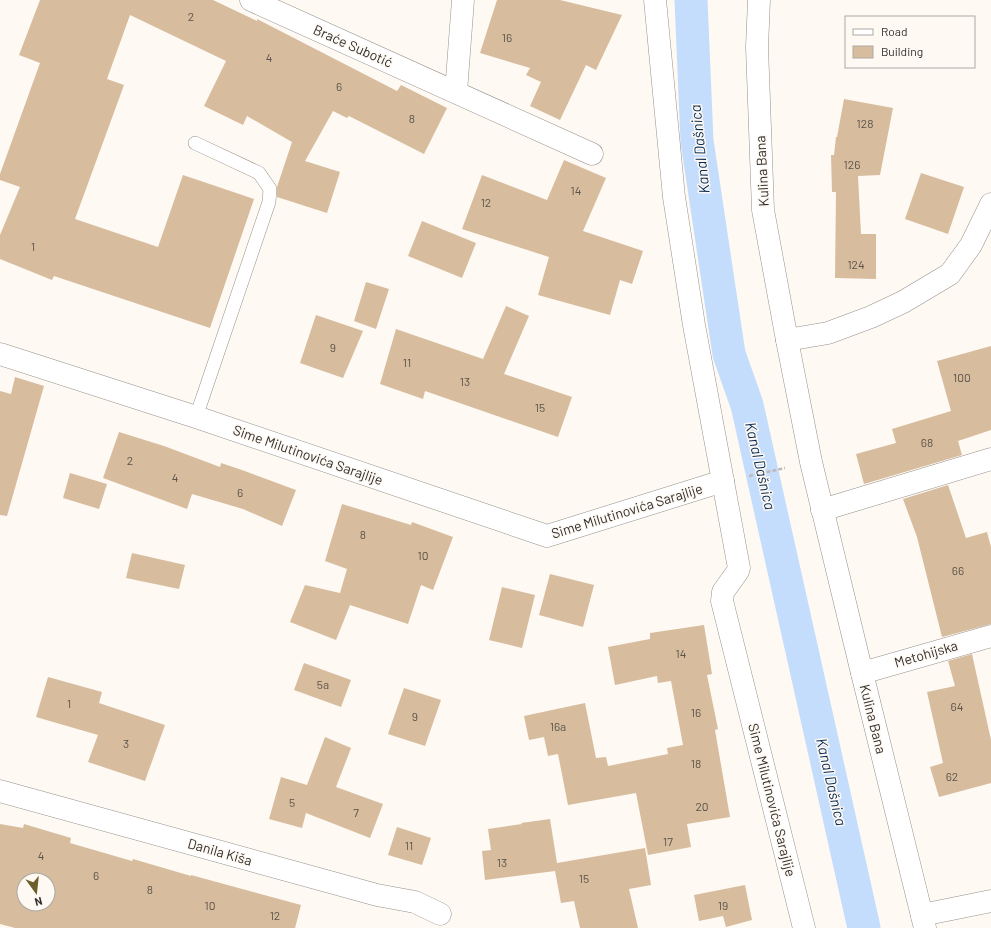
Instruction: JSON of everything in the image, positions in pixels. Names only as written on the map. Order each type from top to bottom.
[{"type":"street","name":"Braće Subotić","points":[[251,0],[592,154]]},
{"type":"street","points":[[456,92],[463,0]]},
{"type":"street","points":[[655,0],[674,197],[694,325],[723,481]]},
{"type":"street","name":"Kulina Bana","points":[[759,0],[757,47],[764,210],[787,340],[822,510],[924,922]]},
{"type":"street","points":[[787,340],[828,333],[871,317],[903,302],[950,274],[970,246],[991,204]]},
{"type":"street","name":"Sime Milutinovića Sarajlije","points":[[0,354],[196,417],[548,536],[723,481],[739,568],[723,592],[722,601],[804,928]]},
{"type":"street","points":[[822,510],[991,459]]},
{"type":"street","name":"Metohijska","points":[[862,673],[991,636]]},
{"type":"street","name":"Danila Kiša","points":[[0,791],[377,896],[414,902],[440,914]]},
{"type":"street","points":[[924,922],[991,901]]},
{"type":"lane","points":[[195,143],[260,173],[270,188],[269,202],[196,417]]},
{"type":"path","points":[[744,477],[786,468]]},
{"type":"building","points":[[40,0],[213,0],[257,21],[257,19],[397,91],[401,85],[447,108],[424,154],[349,116],[347,118],[333,111],[305,161],[340,172],[327,213],[277,197],[277,187],[292,142],[247,116],[243,125],[204,106],[226,61],[130,15],[107,79],[124,85],[75,219],[158,247],[183,175],[254,199],[210,328],[54,276],[52,280],[0,259],[0,235],[20,187],[0,180],[0,174],[40,63],[19,55]]},
{"type":"building","points":[[497,0],[560,0],[622,15],[596,70],[586,65],[560,120],[530,106],[541,82],[526,75],[530,68],[480,53]]},
{"type":"building","points":[[844,99],[893,108],[880,175],[858,176],[861,234],[876,234],[876,279],[835,278],[836,192],[832,192],[831,155],[834,155]]},
{"type":"building","points":[[564,160],[606,178],[583,231],[643,251],[632,284],[620,280],[610,315],[538,295],[549,257],[462,229],[482,175],[547,200]]},
{"type":"building","points":[[921,173],[964,187],[948,234],[905,219]]},
{"type":"building","points":[[422,221],[476,243],[462,278],[408,256]]},
{"type":"building","points":[[366,282],[389,289],[376,329],[354,321]]},
{"type":"building","points":[[506,306],[529,316],[504,374],[572,397],[558,437],[425,391],[423,399],[380,384],[396,329],[483,359]]},
{"type":"building","points":[[316,315],[363,331],[343,378],[300,363]]},
{"type":"building","points":[[991,346],[991,430],[958,441],[962,455],[864,484],[856,454],[896,443],[892,429],[951,411],[937,361]]},
{"type":"building","points":[[15,377],[44,386],[7,516],[0,515],[0,391],[11,394]]},
{"type":"building","points":[[119,432],[164,446],[220,467],[221,463],[296,490],[282,526],[243,509],[192,494],[187,509],[103,478]]},
{"type":"building","points":[[70,473],[107,484],[99,509],[63,498]]},
{"type":"building","points":[[948,485],[966,538],[987,532],[991,547],[991,624],[942,637],[917,537],[903,499]]},
{"type":"building","points":[[342,504],[411,525],[412,522],[453,537],[433,590],[421,585],[408,624],[350,605],[336,640],[290,622],[305,585],[340,593],[347,569],[325,561]]},
{"type":"building","points":[[132,553],[185,565],[179,589],[126,578]]},
{"type":"building","points":[[550,574],[594,585],[583,627],[539,615]]},
{"type":"building","points":[[502,587],[535,595],[522,648],[489,640]]},
{"type":"building","points":[[704,625],[712,674],[707,675],[718,729],[715,730],[730,817],[687,824],[691,847],[648,855],[636,793],[568,805],[558,754],[548,756],[544,737],[529,740],[524,716],[585,703],[596,758],[606,757],[608,766],[668,754],[667,748],[683,745],[671,681],[658,683],[657,676],[615,685],[608,647],[650,639],[650,633]]},
{"type":"building","points":[[972,654],[991,740],[991,783],[939,797],[930,767],[943,763],[927,692],[955,686],[948,661]]},
{"type":"building","points":[[304,663],[351,680],[341,707],[294,690]]},
{"type":"building","points":[[48,677],[102,692],[99,703],[165,725],[145,781],[88,762],[98,735],[36,717]]},
{"type":"building","points":[[404,688],[441,700],[425,746],[388,734]]},
{"type":"building","points":[[325,737],[351,748],[336,787],[383,804],[370,838],[306,813],[302,828],[269,819],[281,777],[307,785]]},
{"type":"building","points":[[550,819],[557,863],[645,848],[651,885],[629,889],[638,928],[580,928],[574,901],[561,903],[555,871],[485,880],[482,851],[491,850],[488,829]]},
{"type":"building","points":[[0,824],[23,828],[24,824],[71,838],[70,843],[132,861],[133,859],[301,905],[295,928],[15,928],[0,924]]},
{"type":"building","points":[[397,827],[431,838],[422,865],[388,855]]},
{"type":"building","points":[[745,885],[752,920],[726,927],[723,916],[699,921],[694,895]]},
{"type":"waterway","name":"Kanal Dašnica","points":[[691,0],[697,141],[729,354],[747,405],[864,928]]}]
